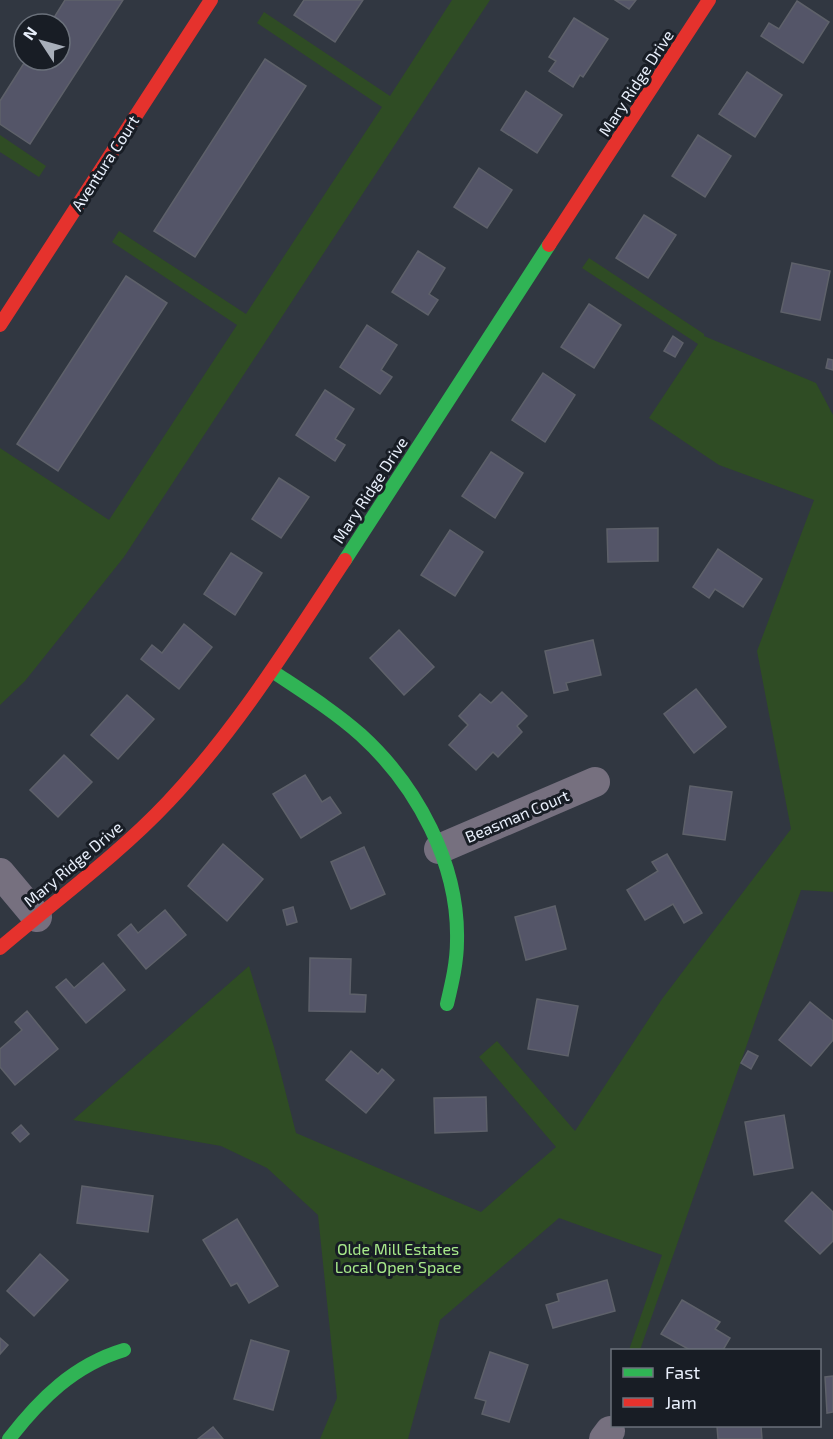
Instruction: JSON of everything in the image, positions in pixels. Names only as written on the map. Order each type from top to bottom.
[{"type":"street","name":"Aventura Court","points":[[0,325],[211,0]]},
{"type":"street","name":"Mary Ridge Drive","points":[[0,948],[111,856],[151,819],[189,780],[227,735],[272,671],[709,0]]},
{"type":"street","points":[[272,671],[333,713],[371,746],[422,810],[439,849],[453,894],[457,932],[455,968],[447,1004]]},
{"type":"street","name":"Beasman Court","points":[[439,849],[596,782]]},
{"type":"street","points":[[0,873],[37,917]]},
{"type":"street","points":[[9,1439],[27,1413],[61,1383],[94,1360],[124,1350]]},
{"type":"green space","points":[[452,0],[490,0],[124,557],[25,681],[0,705],[0,448],[109,520],[237,325],[112,242],[119,231],[246,314],[382,107],[257,23],[264,12],[390,96]]},
{"type":"green space","points":[[0,135],[46,166],[39,177],[0,152]]},
{"type":"green space","name":"Olde Mill Estates Local Open Space","points":[[589,258],[704,336],[816,383],[833,415],[833,892],[801,890],[640,1349],[629,1349],[662,1255],[559,1218],[440,1320],[408,1439],[320,1439],[337,1398],[318,1215],[267,1168],[221,1146],[73,1120],[249,966],[274,1047],[296,1133],[481,1212],[556,1147],[479,1057],[497,1041],[575,1131],[662,999],[791,829],[757,651],[814,500],[719,465],[649,418],[698,344],[582,268]]},
{"type":"building","points":[[65,0],[123,0],[30,144],[0,124],[0,101],[18,72],[72,72],[72,12],[58,12]]},
{"type":"building","points":[[304,0],[363,0],[335,42],[294,15]]},
{"type":"building","points":[[615,0],[636,0],[629,9]]},
{"type":"building","points":[[797,1],[829,22],[803,63],[761,36],[769,23],[779,29]]},
{"type":"building","points":[[574,18],[608,39],[583,77],[580,75],[573,87],[549,71],[556,61],[549,57]]},
{"type":"building","points":[[265,59],[306,86],[195,257],[154,231]]},
{"type":"building","points":[[747,72],[782,95],[755,137],[719,114]]},
{"type":"building","points":[[526,91],[562,115],[537,153],[501,130]]},
{"type":"building","points":[[698,135],[731,156],[705,197],[672,176]]},
{"type":"building","points":[[479,168],[512,190],[487,228],[454,207]]},
{"type":"building","points":[[644,215],[676,235],[648,278],[616,258]]},
{"type":"building","points":[[418,251],[445,268],[429,294],[438,300],[428,315],[392,292]]},
{"type":"building","points":[[792,263],[830,271],[820,320],[781,312]]},
{"type":"building","points":[[126,276],[167,303],[58,471],[17,444]]},
{"type":"building","points":[[589,304],[621,325],[594,368],[561,347]]},
{"type":"building","points":[[367,325],[397,345],[381,370],[392,377],[380,394],[340,367]]},
{"type":"building","points":[[673,336],[683,343],[675,357],[664,351]]},
{"type":"building","points":[[828,359],[833,360],[833,370],[826,368]]},
{"type":"building","points":[[543,373],[575,395],[545,442],[512,420]]},
{"type":"building","points":[[325,390],[354,409],[335,439],[345,445],[335,461],[296,435]]},
{"type":"building","points":[[491,452],[523,473],[495,518],[462,496]]},
{"type":"building","points":[[279,478],[309,497],[281,538],[252,519]]},
{"type":"building","points":[[658,528],[658,561],[608,562],[607,529]]},
{"type":"building","points":[[450,530],[483,552],[455,596],[421,575]]},
{"type":"building","points":[[718,549],[762,579],[743,607],[715,589],[709,598],[693,587]]},
{"type":"building","points":[[231,553],[262,573],[235,615],[204,594]]},
{"type":"building","points":[[184,624],[212,647],[179,689],[141,659],[152,645],[162,653]]},
{"type":"building","points":[[399,630],[434,667],[404,695],[370,658]]},
{"type":"building","points":[[593,640],[601,675],[566,683],[568,690],[554,693],[545,651]]},
{"type":"building","points":[[696,689],[726,727],[694,753],[664,714]]},
{"type":"building","points":[[502,692],[527,716],[517,726],[522,732],[498,757],[493,752],[476,770],[449,745],[468,725],[459,716],[480,694],[491,703]]},
{"type":"building","points":[[127,695],[154,719],[118,759],[91,735]]},
{"type":"building","points":[[64,755],[92,782],[58,817],[30,790]]},
{"type":"building","points":[[305,775],[322,802],[330,797],[341,813],[301,838],[273,794]]},
{"type":"building","points":[[690,786],[732,792],[725,840],[683,834]]},
{"type":"building","points":[[223,844],[263,879],[227,921],[188,886]]},
{"type":"building","points":[[364,847],[385,894],[351,909],[331,862]]},
{"type":"building","points":[[667,854],[702,913],[684,923],[673,904],[645,920],[627,890],[658,871],[652,862]]},
{"type":"building","points":[[555,906],[566,949],[526,960],[515,917]]},
{"type":"building","points":[[293,907],[297,922],[287,925],[283,910]]},
{"type":"building","points":[[165,910],[186,935],[146,969],[118,935],[131,924],[138,933]]},
{"type":"building","points":[[310,958],[351,959],[350,994],[366,995],[365,1012],[309,1011]]},
{"type":"building","points":[[103,963],[125,990],[86,1023],[56,987],[66,979],[74,988]]},
{"type":"building","points":[[537,999],[578,1006],[568,1056],[528,1049]]},
{"type":"building","points":[[810,1002],[833,1021],[833,1040],[811,1066],[779,1040]]},
{"type":"building","points":[[27,1011],[58,1049],[15,1085],[0,1067],[0,1049],[22,1030],[15,1022]]},
{"type":"building","points":[[351,1051],[378,1074],[382,1069],[394,1080],[366,1113],[326,1080]]},
{"type":"building","points":[[748,1051],[758,1056],[751,1069],[741,1063]]},
{"type":"building","points":[[486,1097],[487,1131],[435,1133],[434,1098]]},
{"type":"building","points":[[784,1115],[793,1168],[754,1175],[745,1122]]},
{"type":"building","points":[[21,1125],[29,1134],[20,1142],[12,1133]]},
{"type":"building","points":[[82,1186],[153,1196],[148,1232],[77,1223]]},
{"type":"building","points":[[812,1192],[833,1212],[833,1241],[820,1254],[785,1221]]},
{"type":"building","points":[[237,1219],[278,1286],[249,1303],[237,1283],[231,1286],[203,1240]]},
{"type":"building","points":[[40,1254],[68,1280],[34,1316],[7,1291]]},
{"type":"building","points":[[607,1280],[615,1311],[553,1328],[546,1305],[559,1301],[557,1294]]},
{"type":"building","points":[[682,1300],[720,1322],[715,1329],[730,1338],[724,1349],[688,1349],[661,1334]]},
{"type":"building","points":[[0,1338],[8,1345],[0,1354]]},
{"type":"building","points":[[251,1340],[289,1351],[273,1410],[234,1399]]},
{"type":"building","points":[[490,1352],[528,1365],[509,1422],[482,1414],[486,1401],[475,1398]]},
{"type":"building","points":[[833,1376],[833,1412],[827,1413],[825,1377]]},
{"type":"building","points":[[213,1427],[223,1439],[198,1439]]},
{"type":"building","points":[[717,1427],[761,1427],[762,1439],[718,1439]]},
{"type":"traffic: fast","points":[[345,560],[549,245]]},
{"type":"traffic: fast","points":[[272,671],[329,709],[361,735],[400,778],[417,802],[431,828],[451,884],[456,912],[456,957],[447,1004]]},
{"type":"traffic: fast","points":[[9,1439],[33,1410],[59,1385],[89,1365],[124,1350]]},
{"type":"traffic: jam","points":[[0,325],[211,0]]},
{"type":"traffic: jam","points":[[549,245],[709,0]]},
{"type":"traffic: jam","points":[[0,948],[128,841],[193,774],[262,685],[345,560]]}]
